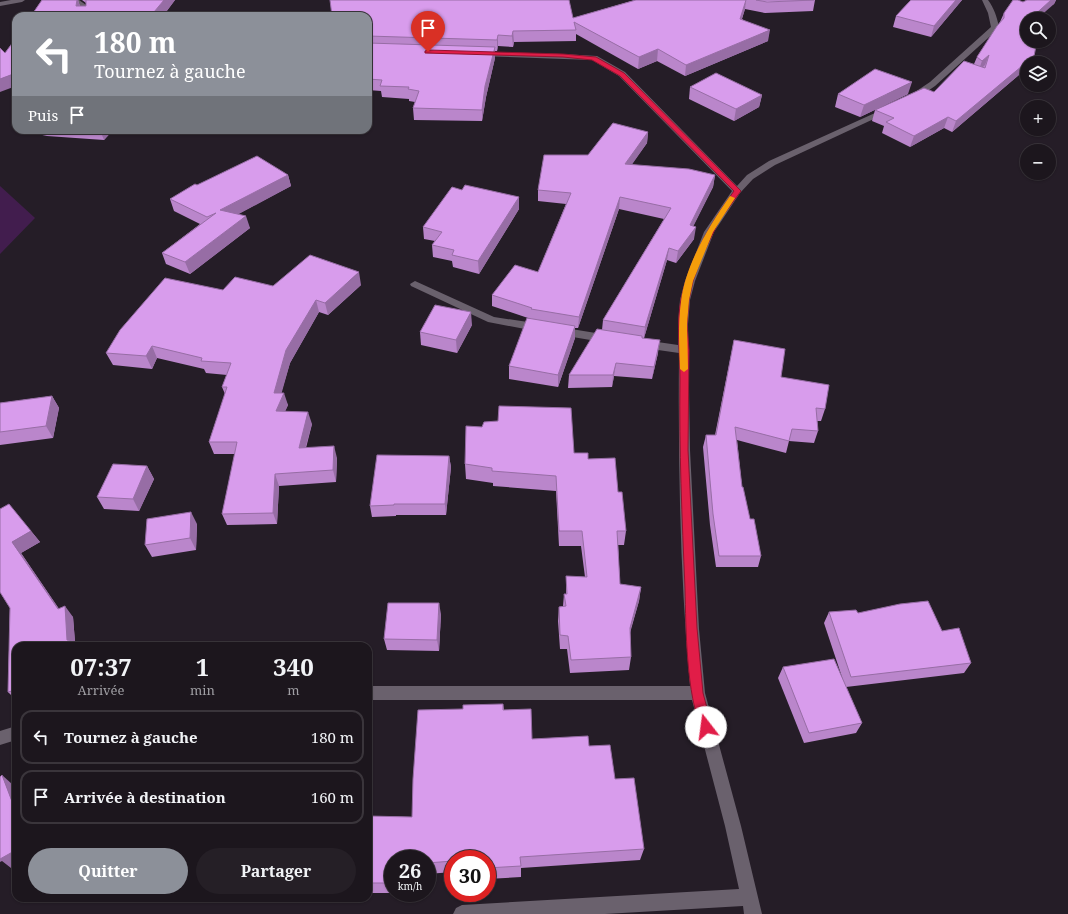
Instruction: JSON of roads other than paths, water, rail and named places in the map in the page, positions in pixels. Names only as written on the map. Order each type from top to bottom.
[{"type":"street","points":[[0,4],[22,0]]},
{"type":"street","points":[[74,0],[87,8],[86,12]]},
{"type":"street","points":[[753,914],[733,826],[698,693],[687,544],[684,450],[683,324],[685,300],[690,281],[709,232],[737,191],[750,177],[772,162],[888,110],[918,94],[934,83],[995,27],[993,15],[985,0]]},
{"type":"street","points":[[472,53],[594,58],[622,74],[737,191]]},
{"type":"street","points":[[415,284],[492,320],[618,341]]},
{"type":"street","points":[[633,343],[684,350]]},
{"type":"street","points":[[372,694],[480,692],[698,693]]},
{"type":"street","points":[[0,738],[12,734]]},
{"type":"street","points":[[462,914],[749,897]]}]
